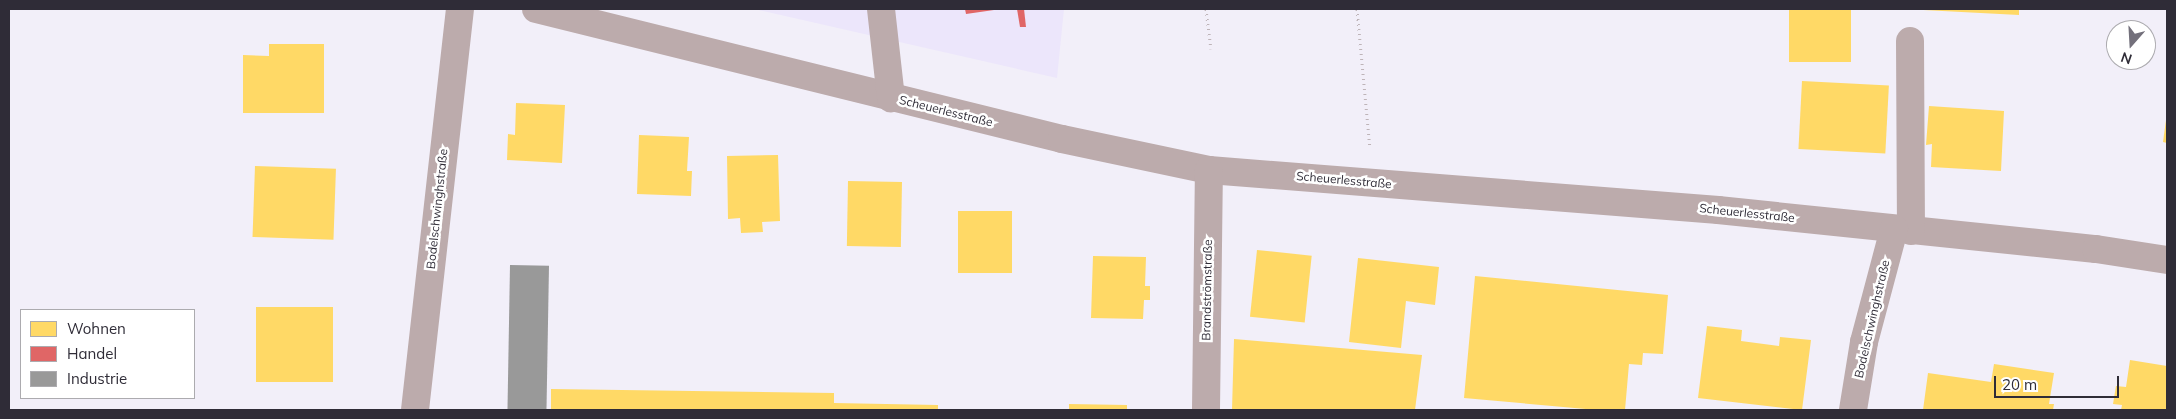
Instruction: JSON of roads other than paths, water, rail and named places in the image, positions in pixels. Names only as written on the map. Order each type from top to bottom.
[{"type":"street","name":"Bodelschwinghstraße","points":[[415,410],[460,9]]},
{"type":"street","name":"Scheuerlesstraße","points":[[536,9],[1062,140],[1209,170],[1718,210],[2096,249],[2167,260]]},
{"type":"street","points":[[881,9],[891,98]]},
{"type":"street","name":"Bodelschwinghstraße","points":[[1852,410],[1864,342],[1903,230],[1910,41]]},
{"type":"street","name":"Brandströmstraße","points":[[1206,410],[1209,170]]}]
